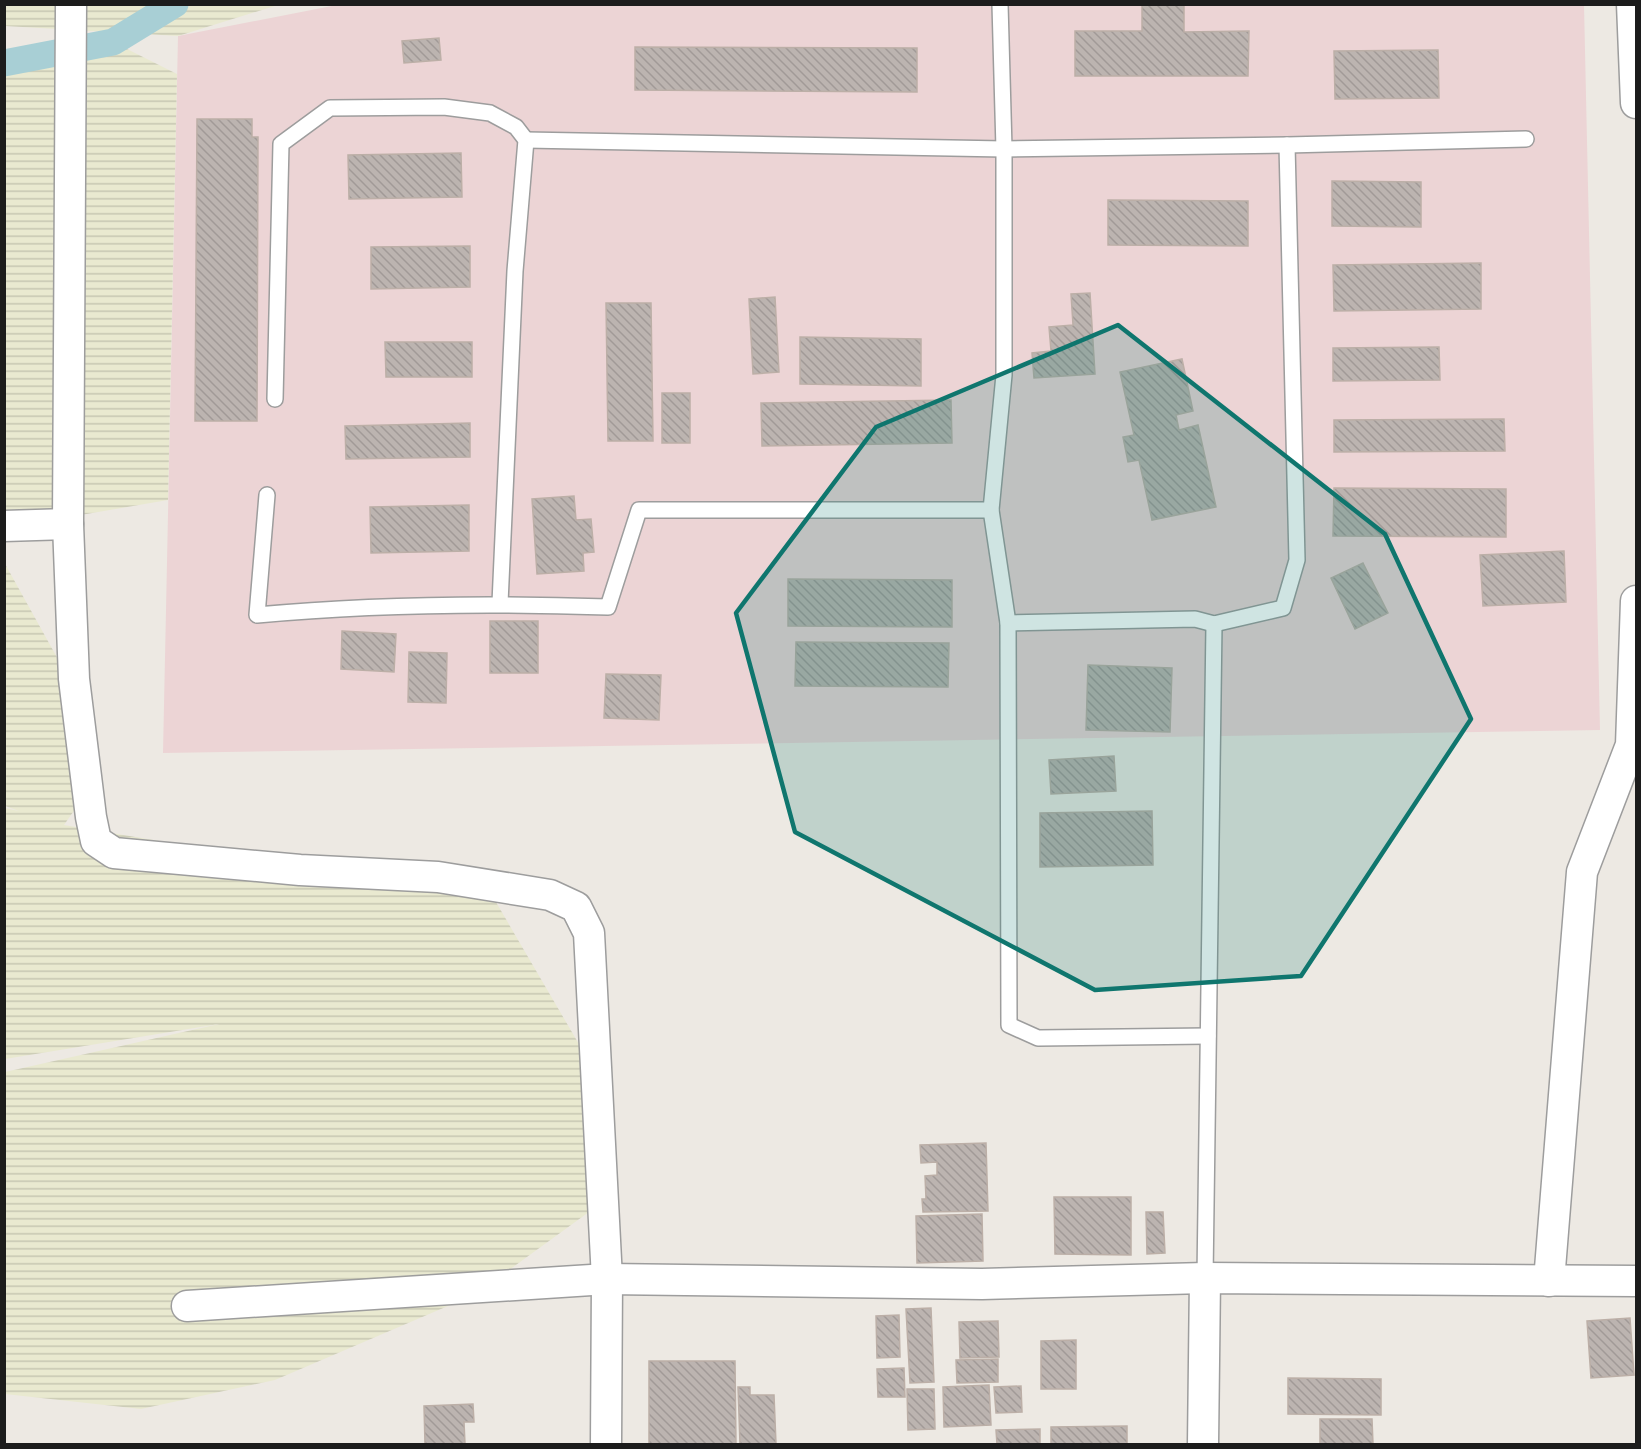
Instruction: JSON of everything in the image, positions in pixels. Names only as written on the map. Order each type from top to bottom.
[{"type":"street","points":[[1632,4],[1636,103]]},
{"type":"street","points":[[71,11],[68,525],[74,679],[96,841],[114,853],[300,870],[438,877],[550,895],[576,907],[589,933],[607,1279],[606,1444]]},
{"type":"street","points":[[4,526],[68,525]]},
{"type":"street","points":[[1549,1281],[1582,872],[1634,745],[1636,601]]},
{"type":"street","points":[[1203,1444],[1205,1278]]},
{"type":"street","points":[[187,1306],[607,1279],[982,1284],[1205,1278],[1636,1281]]},
{"type":"lane","points":[[1000,4],[1004,149],[1004,375],[991,510],[1008,623],[1009,1025],[1038,1038],[1208,1035]]},
{"type":"lane","points":[[275,399],[281,144],[330,108],[444,107],[490,113],[516,127],[526,140],[515,271],[500,603]]},
{"type":"lane","points":[[526,140],[1004,149],[1287,146],[1526,139]]},
{"type":"lane","points":[[1008,623],[1195,619],[1214,624],[1283,608],[1297,560],[1287,146]]},
{"type":"lane","points":[[267,495],[256,615],[308,610],[500,603],[608,607],[639,510],[991,510]]},
{"type":"lane","points":[[1205,1278],[1214,624]]},
{"type":"highlighted area","points":[[1118,325],[1385,534],[1471,719],[1301,976],[1095,990],[795,832],[736,613],[876,427]]},
{"type":"shaded area","points":[[342,4],[1584,5],[1600,730],[163,753],[178,36]]},
{"type":"green space","points":[[4,5],[278,5],[178,36],[5,26]]},
{"type":"green space","points":[[113,42],[177,74],[168,500],[5,528],[5,70]]},
{"type":"green space","points":[[4,562],[69,679],[87,792],[64,825],[493,897],[590,1063],[611,1196],[476,1294],[275,1380],[141,1409],[5,1394],[5,1072],[219,1024],[5,1059],[5,808],[19,811],[5,806]]},
{"type":"building","points":[[1142,4],[1184,4],[1184,32],[1249,31],[1248,76],[1075,76],[1075,31],[1142,31]]},
{"type":"building","points":[[439,38],[441,60],[404,63],[402,41]]},
{"type":"building","points":[[635,47],[917,48],[917,92],[635,90]]},
{"type":"building","points":[[1438,50],[1439,98],[1335,99],[1334,51]]},
{"type":"building","points":[[197,119],[252,119],[252,137],[258,137],[257,421],[195,421]]},
{"type":"building","points":[[461,153],[462,197],[349,199],[348,155]]},
{"type":"building","points":[[1332,181],[1421,182],[1421,227],[1332,226]]},
{"type":"building","points":[[1108,200],[1248,201],[1248,246],[1108,245]]},
{"type":"building","points":[[470,246],[470,287],[371,289],[371,247]]},
{"type":"building","points":[[1481,263],[1481,309],[1334,311],[1333,265]]},
{"type":"building","points":[[1090,293],[1095,374],[1034,378],[1032,353],[1051,351],[1049,327],[1073,325],[1071,294]]},
{"type":"building","points":[[775,297],[779,372],[753,374],[749,299]]},
{"type":"building","points":[[606,303],[651,303],[653,441],[608,441]]},
{"type":"building","points":[[800,337],[921,339],[921,386],[800,384]]},
{"type":"building","points":[[385,342],[472,342],[472,377],[386,377]]},
{"type":"building","points":[[1439,347],[1440,380],[1333,381],[1333,348]]},
{"type":"building","points":[[1182,359],[1193,411],[1176,415],[1179,430],[1198,425],[1216,507],[1152,520],[1139,460],[1128,462],[1123,437],[1134,435],[1120,372]]},
{"type":"building","points":[[662,393],[690,393],[690,443],[662,443]]},
{"type":"building","points":[[951,400],[952,443],[762,446],[761,403]]},
{"type":"building","points":[[1504,419],[1505,451],[1334,452],[1334,420]]},
{"type":"building","points":[[470,423],[470,457],[346,459],[345,426]]},
{"type":"building","points":[[1334,488],[1506,489],[1506,537],[1333,536]]},
{"type":"building","points":[[574,496],[576,520],[591,519],[594,552],[583,553],[584,571],[537,574],[532,499]]},
{"type":"building","points":[[469,505],[469,551],[371,553],[370,507]]},
{"type":"building","points":[[1564,551],[1566,602],[1483,606],[1480,555]]},
{"type":"building","points":[[1363,563],[1388,613],[1355,629],[1331,578]]},
{"type":"building","points":[[788,579],[952,580],[952,627],[788,626]]},
{"type":"building","points":[[490,621],[538,621],[538,673],[490,673]]},
{"type":"building","points":[[342,631],[396,634],[394,672],[341,669]]},
{"type":"building","points":[[796,642],[949,643],[948,687],[795,686]]},
{"type":"building","points":[[409,652],[447,653],[446,703],[408,702]]},
{"type":"building","points":[[1088,665],[1172,668],[1170,732],[1086,730]]},
{"type":"building","points":[[606,674],[661,675],[659,720],[604,718]]},
{"type":"building","points":[[1114,756],[1116,791],[1051,794],[1049,760]]},
{"type":"building","points":[[1152,811],[1153,865],[1040,867],[1040,813]]},
{"type":"building","points":[[986,1143],[988,1211],[923,1212],[922,1199],[926,1199],[925,1176],[937,1175],[937,1162],[921,1163],[920,1145]]},
{"type":"building","points":[[1054,1197],[1131,1197],[1131,1255],[1055,1254]]},
{"type":"building","points":[[1146,1212],[1163,1212],[1165,1253],[1147,1254]]},
{"type":"building","points":[[982,1214],[983,1261],[917,1263],[916,1216]]},
{"type":"building","points":[[931,1308],[934,1382],[910,1383],[906,1309]]},
{"type":"building","points":[[899,1315],[900,1357],[877,1358],[876,1316]]},
{"type":"building","points":[[1630,1318],[1634,1375],[1591,1378],[1587,1321]]},
{"type":"building","points":[[998,1321],[999,1357],[960,1358],[959,1322]]},
{"type":"building","points":[[1076,1340],[1076,1389],[1041,1389],[1041,1341]]},
{"type":"building","points":[[998,1359],[998,1382],[957,1383],[956,1360]]},
{"type":"building","points":[[649,1361],[735,1361],[736,1444],[649,1444]]},
{"type":"building","points":[[904,1368],[905,1397],[878,1397],[877,1369]]},
{"type":"building","points":[[1288,1378],[1381,1379],[1381,1415],[1288,1414]]},
{"type":"building","points":[[989,1385],[991,1425],[944,1427],[943,1387]]},
{"type":"building","points":[[1021,1386],[1022,1412],[996,1413],[994,1387]]},
{"type":"building","points":[[738,1387],[750,1387],[750,1395],[774,1395],[776,1444],[740,1444]]},
{"type":"building","points":[[907,1389],[934,1389],[935,1429],[908,1430]]},
{"type":"building","points":[[473,1404],[474,1422],[464,1422],[465,1444],[425,1444],[424,1406]]},
{"type":"building","points":[[1320,1419],[1372,1419],[1373,1444],[1320,1444]]},
{"type":"building","points":[[1127,1426],[1127,1444],[1051,1444],[1051,1427]]},
{"type":"building","points":[[1040,1429],[1040,1444],[997,1444],[996,1430]]},
{"type":"waterway","points":[[4,63],[113,42],[175,4]]}]
